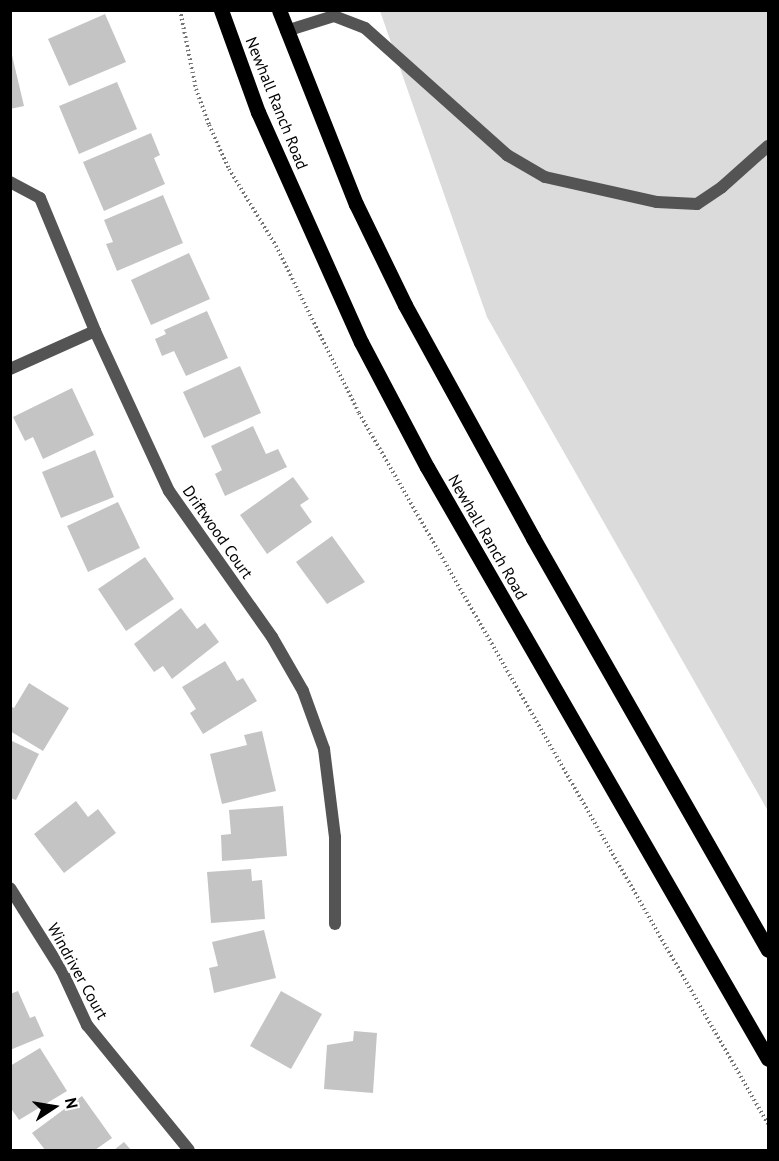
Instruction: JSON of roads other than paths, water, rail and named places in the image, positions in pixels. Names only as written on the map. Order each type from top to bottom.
[{"type":"main road","name":"Newhall Ranch Road","points":[[221,10],[258,112],[367,353],[427,467],[768,1059]]},
{"type":"main road","points":[[279,10],[356,204],[405,305],[533,538],[768,950]]},
{"type":"street","points":[[286,31],[334,16],[365,28],[507,155],[545,177],[657,202],[697,204],[768,146]]},
{"type":"street","name":"Driftwood Court","points":[[10,182],[40,198],[95,331],[169,491],[272,637],[303,691],[324,749],[335,837],[335,924]]},
{"type":"street","points":[[10,369],[95,331]]},
{"type":"street","name":"Windriver Court","points":[[10,888],[62,971],[87,1025],[189,1150]]}]
